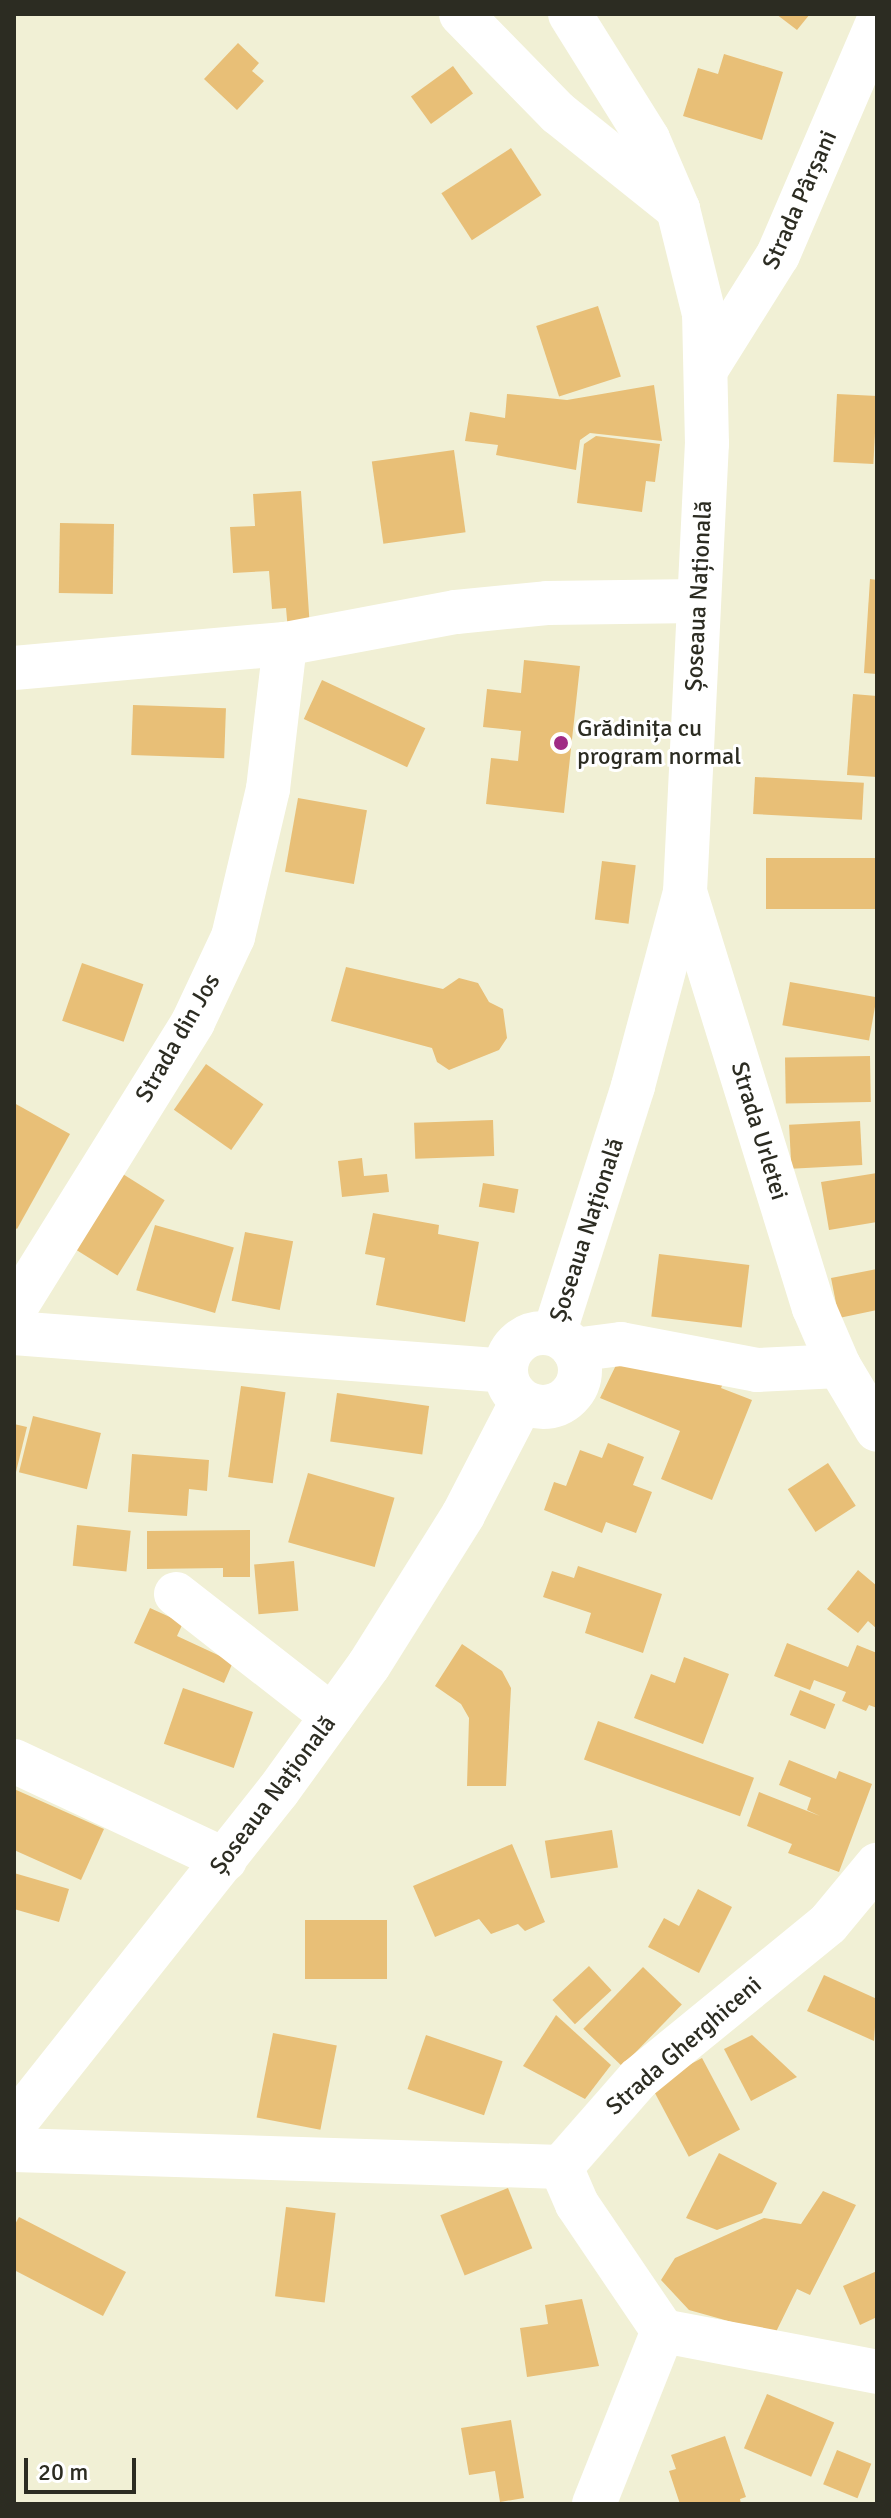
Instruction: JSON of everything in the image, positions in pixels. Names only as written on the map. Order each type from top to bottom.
[{"type":"street","points":[[461,14],[558,113],[678,209]]},
{"type":"street","name":"Șoseaua Națională","points":[[514,1386],[546,1407],[569,1397],[580,1374],[564,1342],[685,892],[698,601],[707,368],[704,314],[678,209],[648,139],[570,14]]},
{"type":"street","name":"Strada Pârșani","points":[[707,368],[778,255],[877,24]]},
{"type":"street","points":[[14,668],[285,644],[471,611],[575,602],[698,601]]},
{"type":"street","name":"Strada din Jos","points":[[14,1310],[193,1022],[233,937],[268,789],[285,644]]},
{"type":"street","name":"Strada Urletei","points":[[685,892],[814,1308],[839,1366],[877,1430]]},
{"type":"street","points":[[14,1333],[514,1386]]},
{"type":"street","name":"Șoseaua Națională","points":[[14,2124],[225,1860],[332,1716],[432,1566],[514,1386],[520,1341],[564,1342]]},
{"type":"street","points":[[564,1342],[621,1344],[757,1370],[839,1366]]},
{"type":"street","points":[[176,1594],[332,1716]]},
{"type":"street","points":[[14,1761],[225,1860]]},
{"type":"street","name":"Strada Gherghiceni","points":[[561,2167],[638,2079],[828,1924],[877,1865]]},
{"type":"street","points":[[14,2150],[561,2167],[577,2204],[663,2331],[877,2372]]},
{"type":"street","points":[[594,2504],[663,2331]]},
{"type":"building","points":[[776,14],[810,14],[797,30]]},
{"type":"building","points":[[238,43],[259,63],[252,71],[264,81],[237,110],[204,79]]},
{"type":"building","points":[[724,54],[783,72],[762,140],[683,116],[698,68],[718,74]]},
{"type":"building","points":[[453,66],[473,94],[431,124],[411,97]]},
{"type":"building","points":[[511,148],[541,195],[472,240],[441,193]]},
{"type":"building","points":[[598,306],[621,376],[559,396],[536,326]]},
{"type":"building","points":[[654,385],[662,441],[590,433],[580,440],[576,470],[496,455],[498,445],[465,441],[470,412],[505,418],[507,394],[567,400]]},
{"type":"building","points":[[837,394],[877,396],[873,464],[833,462]]},
{"type":"building","points":[[596,436],[660,444],[655,482],[646,481],[642,512],[577,503],[584,444]]},
{"type":"building","points":[[454,450],[466,532],[383,544],[372,462]]},
{"type":"building","points":[[301,491],[310,629],[288,631],[286,608],[272,609],[269,571],[233,573],[230,527],[255,526],[253,494]]},
{"type":"building","points":[[60,523],[114,524],[113,594],[59,593]]},
{"type":"building","points":[[870,579],[877,580],[877,674],[864,673]]},
{"type":"building","points":[[524,660],[580,666],[564,813],[486,804],[491,758],[518,761],[521,731],[483,727],[487,689],[521,693]]},
{"type":"building","points":[[322,680],[425,728],[407,767],[304,719]]},
{"type":"building","points":[[853,694],[877,696],[877,777],[847,775]]},
{"type":"building","points":[[133,705],[226,708],[224,758],[131,755]]},
{"type":"building","points":[[755,777],[864,783],[862,820],[753,814]]},
{"type":"building","points":[[298,798],[367,810],[354,884],[285,872]]},
{"type":"building","points":[[766,858],[877,858],[877,909],[766,909]]},
{"type":"building","points":[[602,861],[636,865],[629,924],[595,920]]},
{"type":"building","points":[[82,963],[143,984],[124,1042],[62,1021]]},
{"type":"building","points":[[346,967],[443,989],[459,978],[478,983],[489,1002],[503,1009],[507,1038],[499,1050],[449,1070],[437,1062],[432,1048],[331,1021]]},
{"type":"building","points":[[790,982],[877,997],[869,1041],[782,1025]]},
{"type":"building","points":[[870,1056],[871,1102],[786,1103],[785,1057]]},
{"type":"building","points":[[206,1064],[263,1104],[231,1150],[174,1110]]},
{"type":"building","points":[[14,1103],[70,1134],[17,1229],[14,1227]]},
{"type":"building","points":[[493,1120],[494,1156],[415,1159],[414,1123]]},
{"type":"building","points":[[860,1121],[862,1165],[791,1169],[789,1125]]},
{"type":"building","points":[[362,1158],[364,1176],[387,1174],[389,1192],[342,1197],[338,1161]]},
{"type":"building","points":[[118,1171],[165,1200],[117,1276],[71,1246]]},
{"type":"building","points":[[877,1173],[877,1222],[829,1230],[821,1182]]},
{"type":"building","points":[[483,1183],[518,1189],[514,1213],[479,1207]]},
{"type":"building","points":[[373,1213],[439,1225],[438,1234],[479,1242],[465,1322],[376,1305],[385,1258],[365,1254]]},
{"type":"building","points":[[155,1225],[234,1248],[215,1313],[136,1290]]},
{"type":"building","points":[[245,1232],[293,1241],[280,1310],[232,1301]]},
{"type":"building","points":[[659,1254],[749,1265],[742,1328],[651,1317]]},
{"type":"building","points":[[877,1269],[877,1310],[839,1318],[831,1278]]},
{"type":"building","points":[[619,1359],[725,1379],[721,1388],[752,1400],[712,1500],[661,1479],[680,1431],[600,1398]]},
{"type":"building","points":[[241,1386],[286,1392],[273,1483],[228,1477]]},
{"type":"building","points":[[337,1393],[429,1406],[422,1454],[330,1442]]},
{"type":"building","points":[[33,1416],[101,1433],[87,1489],[19,1472]]},
{"type":"building","points":[[14,1424],[27,1427],[15,1476],[14,1476]]},
{"type":"building","points":[[608,1443],[644,1457],[633,1485],[652,1492],[636,1533],[606,1522],[602,1533],[544,1510],[554,1482],[566,1486],[580,1450],[602,1458]]},
{"type":"building","points":[[132,1454],[209,1460],[207,1491],[189,1489],[187,1516],[128,1512]]},
{"type":"building","points":[[828,1463],[856,1506],[816,1532],[788,1489]]},
{"type":"building","points":[[308,1473],[395,1498],[375,1567],[288,1542]]},
{"type":"building","points":[[77,1525],[131,1531],[126,1571],[73,1566]]},
{"type":"building","points":[[250,1530],[250,1577],[223,1577],[223,1568],[147,1569],[147,1531]]},
{"type":"building","points":[[294,1561],[298,1611],[259,1614],[254,1564]]},
{"type":"building","points":[[578,1566],[662,1594],[643,1653],[585,1633],[591,1613],[543,1597],[552,1571],[574,1578]]},
{"type":"building","points":[[858,1570],[877,1586],[877,1629],[868,1621],[858,1633],[827,1609]]},
{"type":"building","points":[[150,1608],[183,1623],[177,1636],[233,1662],[224,1683],[134,1643]]},
{"type":"building","points":[[787,1643],[848,1667],[857,1645],[877,1653],[877,1708],[869,1705],[866,1711],[842,1701],[846,1692],[814,1680],[810,1690],[774,1676]]},
{"type":"building","points":[[462,1644],[502,1671],[511,1688],[506,1786],[467,1786],[469,1718],[461,1704],[435,1686]]},
{"type":"building","points":[[684,1657],[729,1674],[703,1744],[634,1718],[651,1674],[675,1683]]},
{"type":"building","points":[[183,1688],[253,1712],[234,1768],[164,1744]]},
{"type":"building","points":[[800,1690],[835,1704],[825,1729],[790,1715]]},
{"type":"building","points":[[598,1721],[754,1778],[740,1816],[584,1760]]},
{"type":"building","points":[[789,1760],[836,1779],[839,1771],[872,1784],[839,1872],[788,1853],[792,1844],[747,1826],[759,1792],[820,1816],[807,1810],[811,1798],[779,1785]]},
{"type":"building","points":[[14,1789],[104,1829],[81,1880],[14,1850]]},
{"type":"building","points":[[612,1830],[618,1868],[551,1878],[545,1841]]},
{"type":"building","points":[[512,1844],[545,1922],[525,1931],[518,1924],[491,1934],[479,1919],[435,1937],[413,1886]]},
{"type":"building","points":[[14,1873],[69,1889],[59,1922],[14,1909]]},
{"type":"building","points":[[698,1889],[732,1907],[699,1973],[648,1947],[664,1918],[679,1926]]},
{"type":"building","points":[[305,1920],[387,1920],[387,1979],[305,1979]]},
{"type":"building","points":[[589,1966],[612,1990],[575,2024],[552,2000]]},
{"type":"building","points":[[643,1967],[682,2005],[622,2066],[583,2029]]},
{"type":"building","points":[[824,1975],[877,1999],[874,2041],[807,2011]]},
{"type":"building","points":[[556,2015],[611,2065],[585,2099],[523,2066]]},
{"type":"building","points":[[273,2033],[337,2045],[320,2130],[257,2117]]},
{"type":"building","points":[[426,2035],[503,2061],[484,2115],[407,2089]]},
{"type":"building","points":[[752,2035],[797,2077],[751,2101],[724,2049]]},
{"type":"building","points":[[702,2058],[740,2130],[689,2157],[651,2085]]},
{"type":"building","points":[[719,2153],[777,2183],[762,2213],[717,2230],[686,2218]]},
{"type":"building","points":[[508,2188],[532,2248],[465,2276],[440,2215]]},
{"type":"building","points":[[823,2191],[856,2205],[810,2295],[797,2289],[775,2334],[689,2310],[661,2280],[675,2258],[764,2218],[801,2224]]},
{"type":"building","points":[[286,2207],[336,2213],[325,2302],[275,2296]]},
{"type":"building","points":[[19,2217],[126,2272],[103,2316],[14,2270],[14,2226]]},
{"type":"building","points":[[877,2271],[877,2317],[860,2325],[843,2286]]},
{"type":"building","points":[[582,2299],[599,2366],[527,2377],[520,2328],[548,2324],[545,2305]]},
{"type":"building","points":[[767,2394],[834,2423],[811,2477],[744,2448]]},
{"type":"building","points":[[511,2420],[524,2498],[500,2502],[495,2471],[469,2475],[461,2428]]},
{"type":"building","points":[[725,2436],[746,2497],[740,2499],[741,2504],[680,2504],[669,2471],[676,2469],[671,2455]]},
{"type":"building","points":[[837,2450],[871,2464],[857,2498],[823,2484]]},
{"type":"place","name":"Grădinița cu program normal","points":[[561,743]]}]
